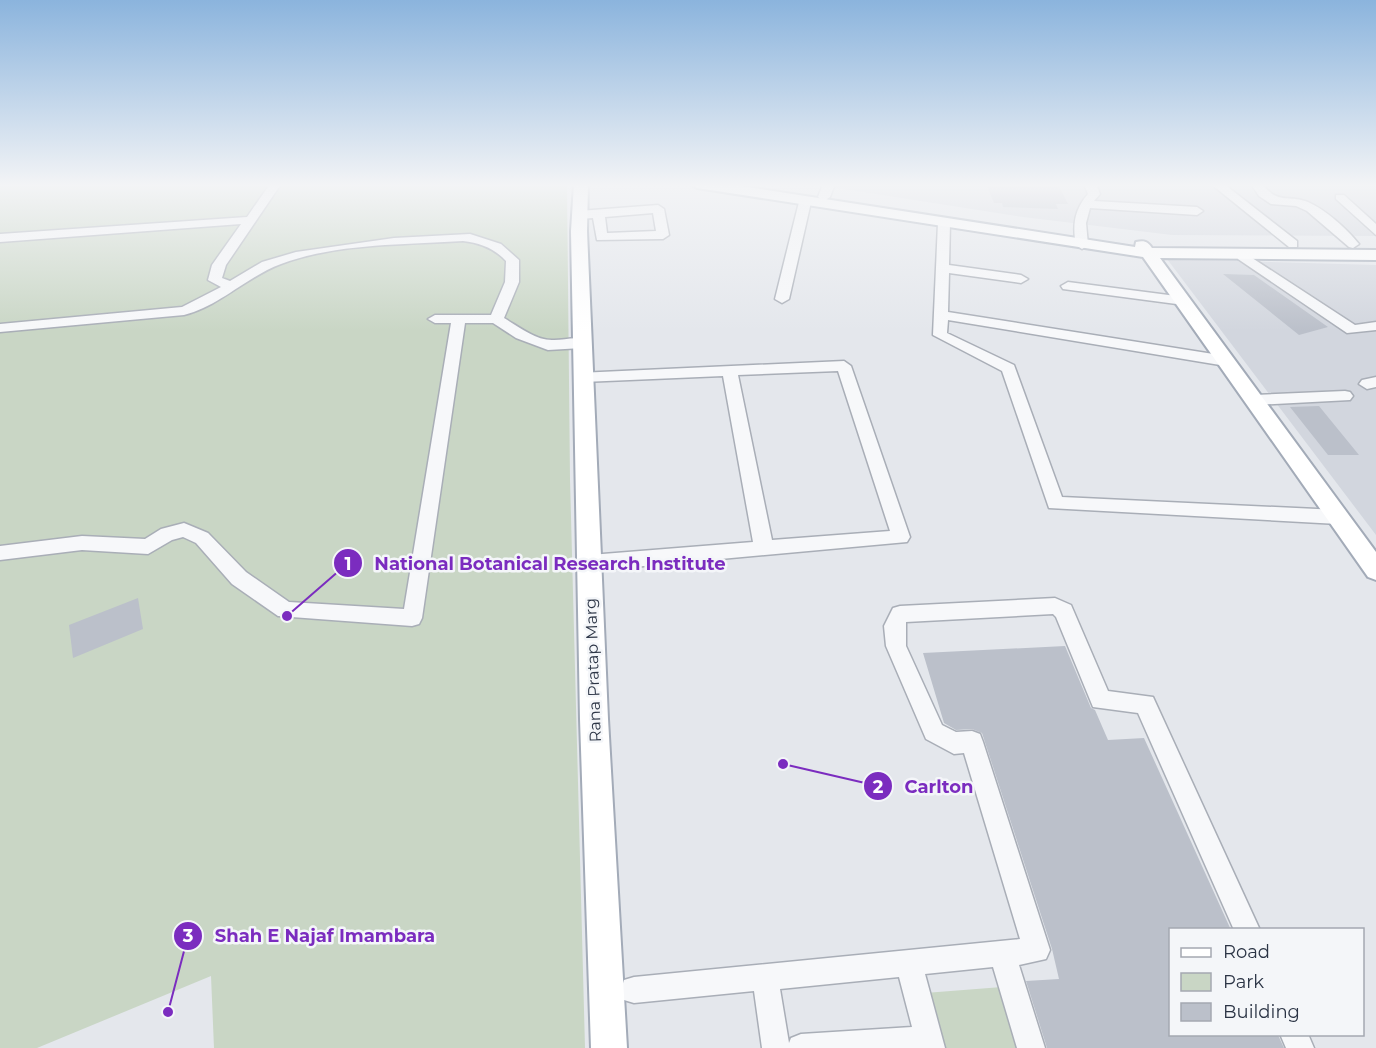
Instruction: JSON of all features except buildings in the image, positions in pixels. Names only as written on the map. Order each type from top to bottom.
[{"type":"main road","name":"Rana Pratap Marg","points":[[588,233],[582,343],[609,1048]]},
{"type":"main road","points":[[1029,233],[1243,256],[1376,255]]},
{"type":"main road","points":[[1049,233],[1081,239]]},
{"type":"main road","points":[[1142,246],[1376,244]]},
{"type":"main road","points":[[1142,246],[1184,301],[1376,570]]},
{"type":"street","points":[[0,237],[60,233]]},
{"type":"street","points":[[229,286],[215,280],[219,265],[242,233]]},
{"type":"street","points":[[599,233],[601,237],[663,235],[663,233]]},
{"type":"street","points":[[782,299],[798,233]]},
{"type":"street","points":[[944,233],[940,335],[1009,368],[1055,503],[1338,517]]},
{"type":"street","points":[[1081,233],[1081,239]]},
{"type":"street","points":[[1279,233],[1293,244]]},
{"type":"street","points":[[1339,233],[1353,244]]},
{"type":"street","points":[[0,328],[184,311],[197,308],[252,270],[282,259],[352,247],[463,237],[480,239],[504,250],[513,261],[512,282],[495,319]]},
{"type":"street","points":[[1243,256],[1352,330],[1376,326]]},
{"type":"street","points":[[942,268],[1021,279]]},
{"type":"street","points":[[1068,286],[1184,301]]},
{"type":"street","points":[[940,315],[1226,360]]},
{"type":"street","points":[[435,319],[495,319],[521,336],[548,345],[582,343]]},
{"type":"street","points":[[0,553],[82,543],[148,547],[167,534],[184,530],[202,538],[239,578],[285,609],[412,618],[459,319]]},
{"type":"street","points":[[583,377],[844,366],[902,537],[590,563]]},
{"type":"street","points":[[730,371],[764,549]]},
{"type":"street","points":[[1255,400],[1345,396]]},
{"type":"street","points":[[634,990],[1037,950],[972,741],[954,743],[934,732],[896,646],[894,626],[900,614],[1055,606],[1064,611],[1101,700],[1144,704],[1246,928]]},
{"type":"street","points":[[1002,954],[1031,1048]]},
{"type":"street","points":[[801,1048],[930,1044],[909,963]]},
{"type":"street","points":[[765,978],[776,1048]]},
{"type":"shaded area","points":[[1155,233],[1376,233],[1376,236],[1172,235]]},
{"type":"shaded area","points":[[1167,259],[1376,265],[1376,535]]},
{"type":"green space","points":[[0,233],[567,233],[570,479],[585,1048],[214,1048],[211,976],[37,1048],[0,1048]]},
{"type":"green space","points":[[1002,987],[1020,1048],[938,1048],[925,993]]},
{"type":"place","name":"National Botanical Research Institute","points":[[287,616]]},
{"type":"place","name":"Carlton","points":[[783,764]]},
{"type":"place","name":"Shah E Najaf Imambara","points":[[168,1012]]}]
